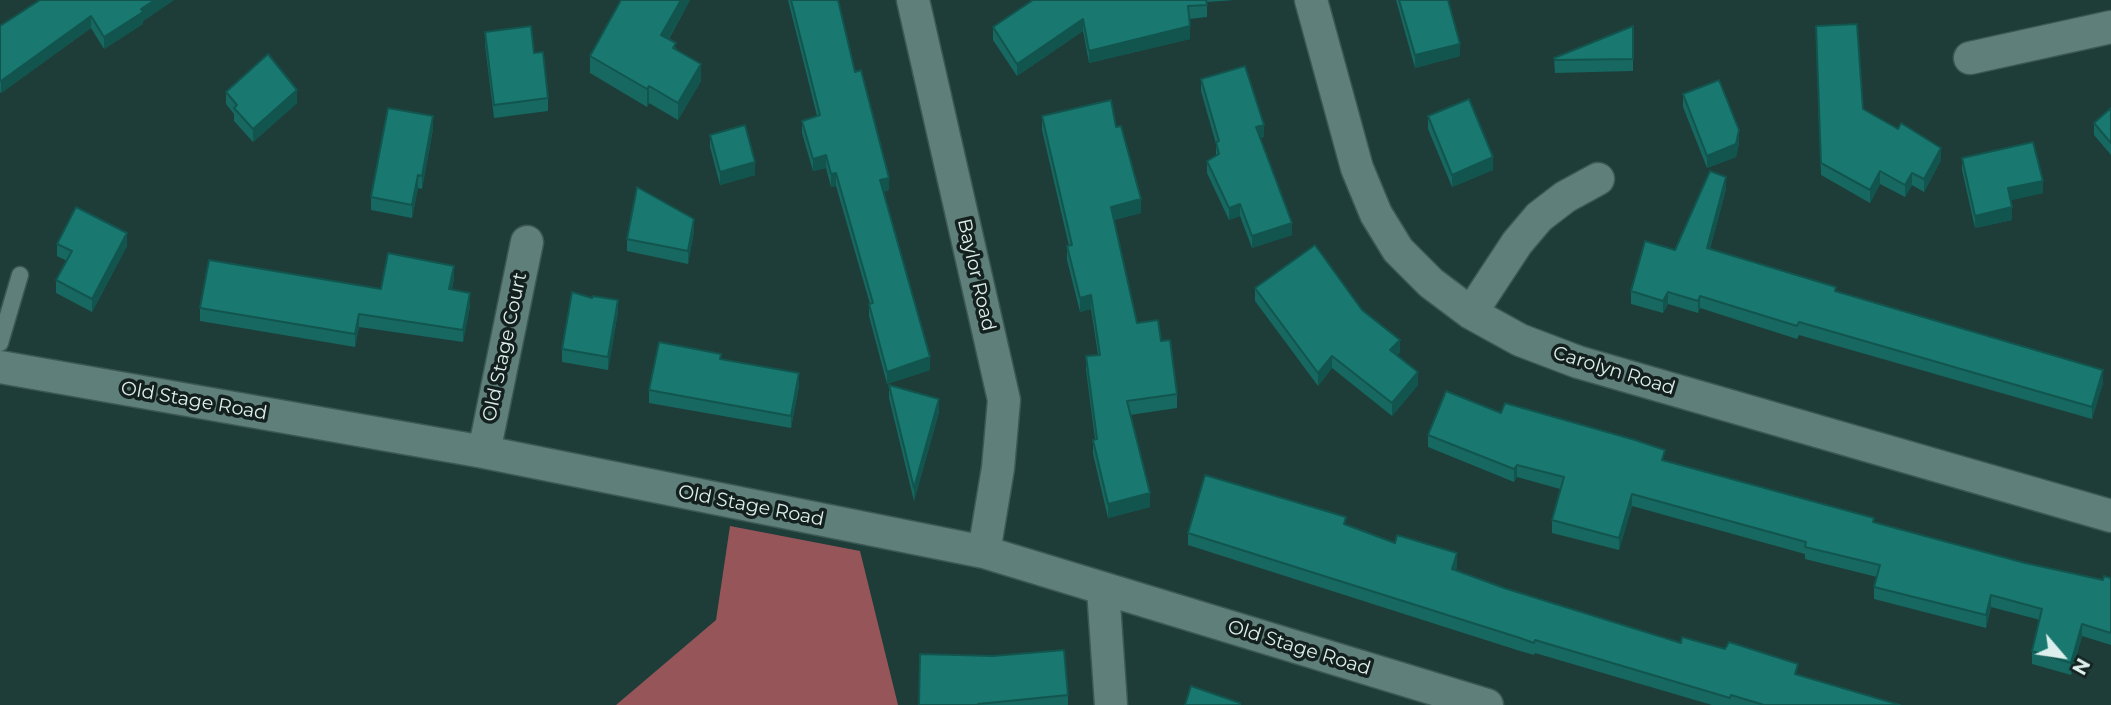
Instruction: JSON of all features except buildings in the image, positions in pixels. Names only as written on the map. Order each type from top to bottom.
[{"type":"street","name":"Baylor Road","points":[[913,0],[1004,400],[998,468],[984,552]]},
{"type":"street","name":"Carolyn Road","points":[[1311,0],[1357,168],[1376,214],[1398,250],[1431,283],[1471,313],[1520,340],[1578,362],[2111,516]]},
{"type":"street","points":[[1970,58],[2111,27]]},
{"type":"street","points":[[1471,313],[1517,243],[1539,216],[1565,197],[1598,179]]},
{"type":"street","name":"Old Stage Court","points":[[484,452],[527,242]]},
{"type":"street","name":"Old Stage Road","points":[[0,367],[484,452],[984,552],[1487,705]]},
{"type":"street","points":[[1103,589],[1111,705]]},
{"type":"lane","points":[[0,343],[20,275]]},
{"type":"shaded area","points":[[730,526],[860,551],[898,705],[616,705],[716,620]]}]
